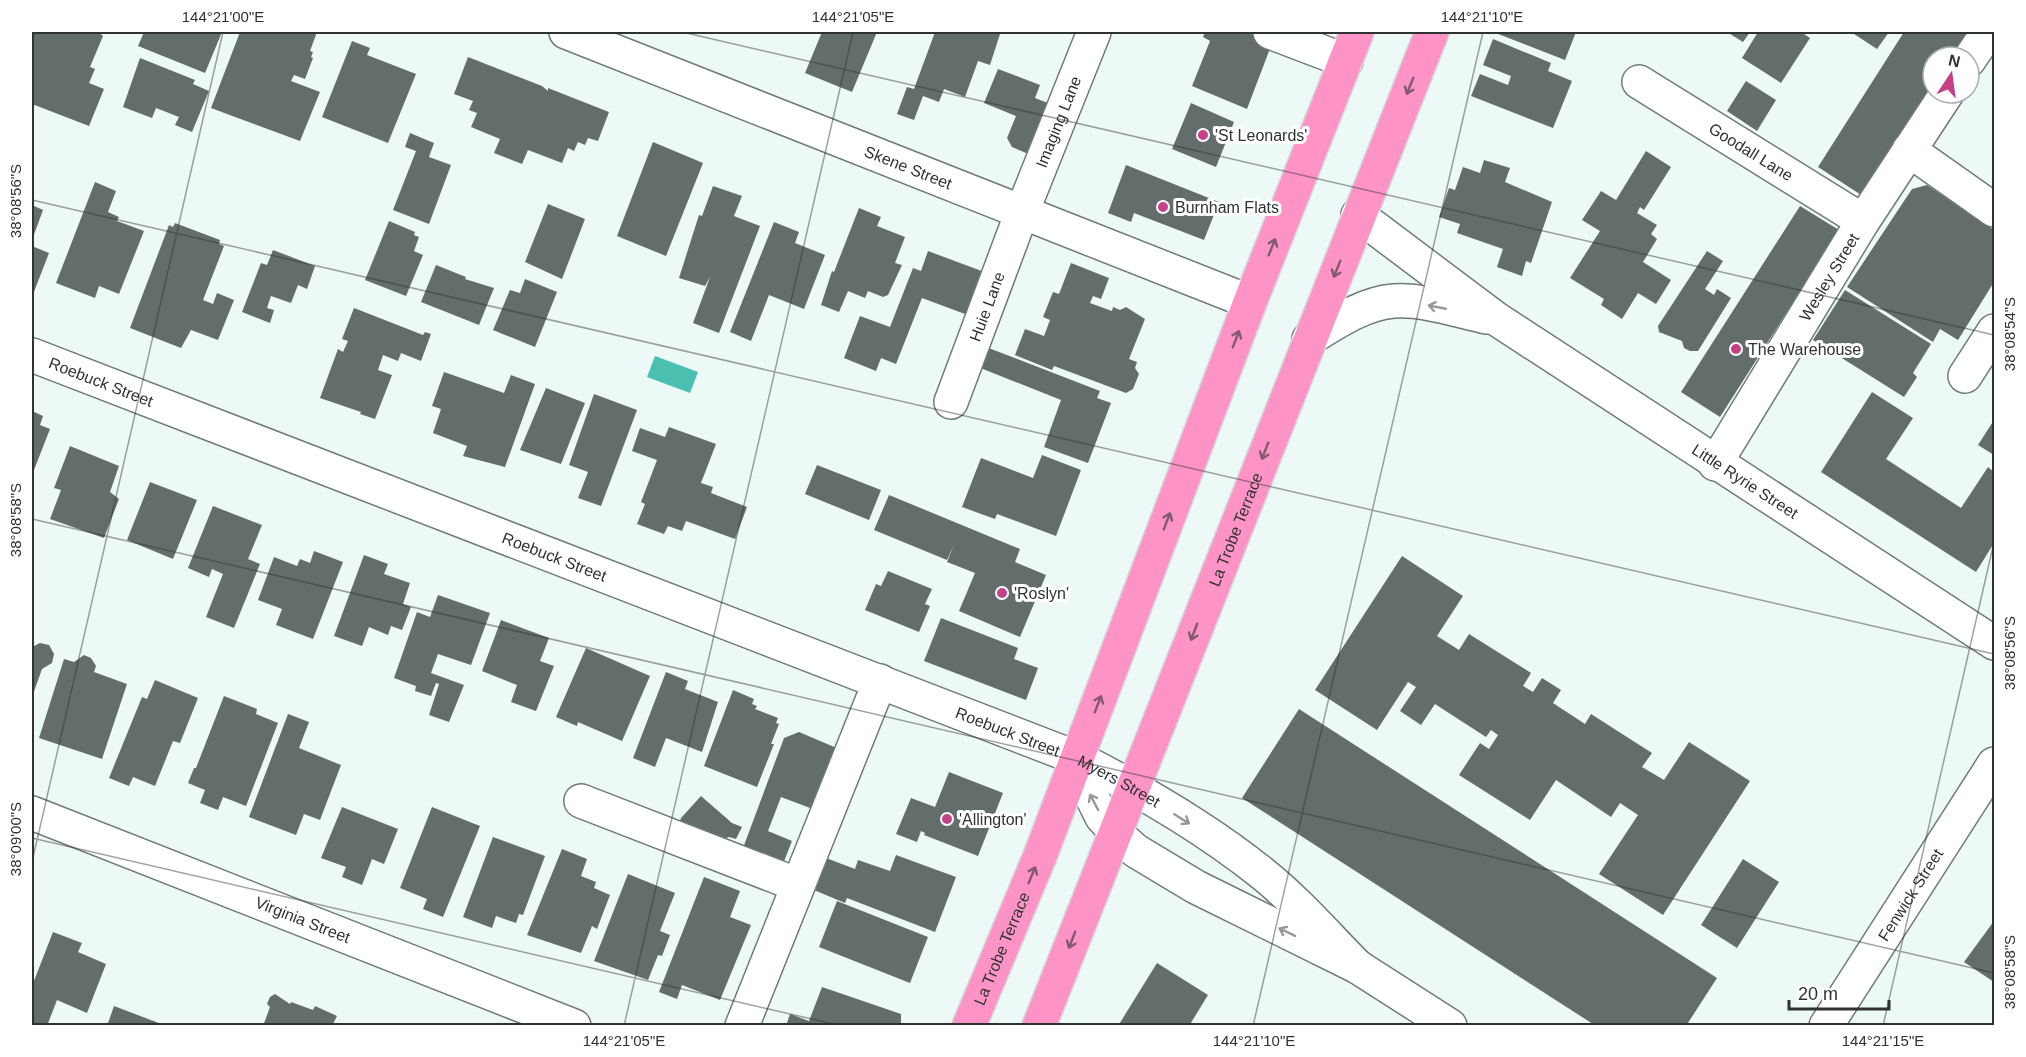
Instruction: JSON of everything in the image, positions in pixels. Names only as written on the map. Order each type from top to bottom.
[{"type":"highway","name":"La Trobe Terrace","points":[[1039,1026],[1431,32]]},
{"type":"highway","name":"La Trobe Terrace","points":[[969,1026],[1077,758],[1250,302],[1352,46]]},
{"type":"street","name":"Skene Street","points":[[566,32],[1250,302]]},
{"type":"street","name":"Imaging Lane","points":[[1022,212],[1094,32]]},
{"type":"street","points":[[1270,32],[1352,46]]},
{"type":"street","points":[[1979,45],[1988,32]]},
{"type":"street","name":"Goodall Lane","points":[[1639,82],[1863,221]]},
{"type":"street","name":"Wesley Street","points":[[1715,464],[1863,221],[1939,105]]},
{"type":"street","points":[[1909,150],[1995,210]]},
{"type":"street","name":"Huie Lane","points":[[951,402],[1022,212]]},
{"type":"street","name":"Little Ryrie Street","points":[[1358,215],[1495,318],[1715,464],[1995,644]]},
{"type":"street","name":"Little Ryrie Street","points":[[1309,339],[1354,313],[1388,302],[1410,302],[1495,318]]},
{"type":"street","points":[[1965,376],[1995,331]]},
{"type":"street","name":"Roebuck Street","points":[[32,355],[995,724],[1077,758]]},
{"type":"street","points":[[742,1026],[880,681]]},
{"type":"street","name":"Myers Street","points":[[1077,758],[1133,788],[1216,840],[1265,876],[1359,967]]},
{"type":"street","name":"Myers Street","points":[[1077,758],[1090,794],[1102,817],[1136,850],[1197,887],[1359,967],[1450,1026]]},
{"type":"street","name":"Fenwick Street","points":[[1826,1026],[1995,764]]},
{"type":"street","points":[[581,801],[798,885]]},
{"type":"street","name":"Virginia Street","points":[[32,813],[574,1026]]},
{"type":"shaded area","points":[[655,356],[698,372],[690,393],[647,377]]},
{"type":"building","points":[[32,32],[98,32],[103,36],[90,67],[95,69],[89,83],[104,89],[89,126],[32,104],[32,46],[34,40]]},
{"type":"building","points":[[144,32],[222,32],[205,73],[138,46]]},
{"type":"building","points":[[240,32],[317,32],[310,51],[313,52],[311,57],[313,58],[305,79],[294,75],[291,81],[320,92],[300,141],[211,108]]},
{"type":"building","points":[[822,32],[877,32],[852,92],[805,73]]},
{"type":"building","points":[[935,32],[1000,34],[990,65],[978,61],[965,97],[944,89],[939,102],[923,96],[914,120],[897,114],[907,87],[914,89]]},
{"type":"building","points":[[1205,32],[1256,32],[1274,38],[1247,109],[1192,86],[1210,41],[1203,37]]},
{"type":"building","points":[[1493,32],[1576,32],[1565,60]]},
{"type":"building","points":[[1727,32],[1750,32],[1743,42]]},
{"type":"building","points":[[1758,32],[1806,32],[1804,34],[1810,38],[1781,83],[1742,58]]},
{"type":"building","points":[[1851,32],[1889,32],[1877,49]]},
{"type":"building","points":[[1904,32],[1972,32],[1965,45],[1921,45],[1921,105],[1926,105],[1869,200],[1818,167]]},
{"type":"building","points":[[1493,39],[1551,63],[1548,71],[1572,81],[1553,128],[1471,96],[1480,74],[1508,85],[1511,76],[1483,65]]},
{"type":"building","points":[[352,41],[370,48],[367,55],[416,74],[388,143],[322,117]]},
{"type":"building","points":[[468,57],[542,86],[548,91],[548,88],[609,112],[598,141],[588,138],[585,145],[578,142],[574,151],[568,148],[562,163],[528,150],[522,164],[494,153],[500,139],[471,127],[477,113],[469,110],[473,101],[454,94]]},
{"type":"building","points":[[140,58],[195,80],[193,84],[209,91],[192,132],[175,125],[179,117],[156,108],[152,118],[123,107]]},
{"type":"building","points":[[998,69],[1040,85],[1035,98],[1058,107],[1038,158],[1012,147],[1007,138],[1016,116],[984,103]]},
{"type":"building","points":[[1746,81],[1776,100],[1757,131],[1727,111]]},
{"type":"building","name":"'St Leonards'","points":[[1191,103],[1234,122],[1216,167],[1172,149]]},
{"type":"building","points":[[410,133],[434,143],[429,157],[451,165],[429,224],[393,210],[416,151],[405,147]]},
{"type":"building","points":[[653,142],[703,163],[666,256],[617,236]]},
{"type":"building","points":[[1646,151],[1671,167],[1644,210],[1640,207],[1637,213],[1657,225],[1651,234],[1657,239],[1643,262],[1671,280],[1656,304],[1638,293],[1622,319],[1601,305],[1604,299],[1570,278],[1600,231],[1582,220],[1601,191],[1616,200]]},
{"type":"building","points":[[1484,160],[1510,168],[1505,182],[1552,202],[1531,263],[1526,261],[1522,276],[1497,267],[1503,249],[1457,233],[1460,224],[1439,217],[1449,188],[1455,190],[1463,167],[1480,173]]},
{"type":"building","name":"Burnham Flats","points":[[1126,165],[1219,202],[1204,240],[1134,213],[1131,222],[1108,213]]},
{"type":"building","points":[[95,182],[116,191],[108,212],[119,217],[117,221],[144,231],[119,294],[99,286],[95,298],[56,283]]},
{"type":"building","points":[[1927,185],[1994,230],[1994,282],[1958,340],[1940,329],[1933,342],[1847,287],[1912,189]]},
{"type":"building","points":[[713,186],[742,196],[734,216],[760,226],[719,333],[693,323],[710,277],[705,286],[679,278],[699,215],[702,216]]},
{"type":"building","points":[[548,204],[585,219],[562,279],[525,262]]},
{"type":"building","points":[[32,205],[43,210],[32,240]]},
{"type":"building","name":"The Warehouse","points":[[1800,206],[1839,230],[1720,417],[1681,392]]},
{"type":"building","points":[[859,208],[881,217],[877,226],[905,237],[895,263],[902,265],[888,295],[883,297],[868,291],[865,298],[848,291],[839,312],[821,305],[832,271],[834,272]]},
{"type":"building","points":[[389,221],[415,232],[414,235],[419,237],[414,251],[423,255],[406,296],[365,280]]},
{"type":"building","points":[[774,222],[799,232],[795,243],[825,255],[804,309],[769,295],[751,341],[730,332]]},
{"type":"building","points":[[175,223],[220,240],[219,244],[224,246],[203,300],[213,304],[217,293],[234,300],[218,340],[191,330],[181,348],[130,328],[169,225],[173,227]]},
{"type":"building","points":[[32,246],[49,253],[32,297]]},
{"type":"building","points":[[273,250],[315,266],[307,289],[298,285],[291,303],[271,296],[267,308],[274,310],[270,323],[242,312],[261,263],[267,265]]},
{"type":"building","points":[[928,251],[987,273],[973,317],[922,298],[896,364],[881,358],[876,371],[844,358],[860,316],[890,327],[913,268],[921,271]]},
{"type":"building","points":[[1707,251],[1723,261],[1705,289],[1714,295],[1717,289],[1731,298],[1698,351],[1690,351],[1684,348],[1682,341],[1659,332],[1658,326]]},
{"type":"building","points":[[1071,263],[1109,278],[1101,299],[1093,296],[1090,303],[1112,311],[1113,307],[1120,310],[1126,307],[1145,319],[1129,359],[1137,362],[1135,368],[1139,374],[1133,389],[1126,393],[1054,366],[1052,370],[1015,355],[1025,329],[1044,336],[1050,320],[1043,317],[1053,292],[1059,294]]},
{"type":"building","points":[[436,265],[466,277],[465,279],[494,288],[479,325],[421,302]]},
{"type":"building","points":[[525,279],[557,292],[535,347],[493,330],[510,290],[520,293]]},
{"type":"building","points":[[1845,290],[1931,344],[1913,373],[1917,377],[1904,397],[1813,340]]},
{"type":"building","points":[[354,308],[423,335],[425,332],[431,334],[421,361],[401,353],[398,361],[383,355],[378,370],[392,375],[375,419],[320,398],[338,349],[343,352],[348,341],[342,339]]},
{"type":"building","points":[[986,347],[1100,391],[1097,398],[1111,403],[1088,463],[1044,447],[1061,400],[978,367]]},
{"type":"building","points":[[444,372],[504,393],[511,375],[535,384],[505,467],[463,456],[467,446],[433,433],[441,409],[432,406]]},
{"type":"building","points":[[546,388],[585,403],[561,464],[520,450]]},
{"type":"building","points":[[1872,392],[1913,418],[1886,459],[1961,508],[1988,467],[1994,472],[1994,543],[1976,572],[1821,472]]},
{"type":"building","points":[[594,394],[637,410],[601,506],[578,498],[588,472],[569,465]]},
{"type":"building","points":[[32,411],[43,416],[40,425],[50,429],[32,475]]},
{"type":"building","points":[[1994,420],[1994,455],[1978,445]]},
{"type":"building","points":[[669,427],[716,444],[701,483],[713,487],[711,493],[747,507],[735,539],[686,521],[682,531],[668,526],[664,534],[637,524],[645,504],[641,502],[657,460],[632,451],[640,428],[665,437]]},
{"type":"building","points":[[70,446],[119,466],[110,492],[119,499],[104,538],[50,519],[61,490],[54,488]]},
{"type":"building","points":[[1042,455],[1081,470],[1056,536],[997,514],[995,519],[962,507],[981,458],[1033,478]]},
{"type":"building","points":[[817,465],[881,490],[869,520],[805,494]]},
{"type":"building","points":[[150,482],[197,500],[173,559],[127,540]]},
{"type":"building","name":"'Roslyn'","points":[[889,495],[1020,549],[1015,562],[1046,575],[1020,637],[959,611],[975,573],[947,562],[954,545],[947,560],[874,530]]},
{"type":"building","points":[[213,506],[262,525],[248,559],[260,564],[234,628],[206,617],[223,574],[212,569],[209,577],[188,568]]},
{"type":"building","points":[[314,551],[343,562],[313,639],[276,625],[282,609],[258,600],[274,557],[297,566],[300,559],[310,563]]},
{"type":"building","points":[[364,555],[388,564],[384,574],[410,583],[403,604],[411,607],[402,630],[391,626],[388,635],[369,627],[362,646],[334,636]]},
{"type":"building","points":[[1402,556],[1463,596],[1437,636],[1459,650],[1469,634],[1531,673],[1523,686],[1533,692],[1542,678],[1561,690],[1553,703],[1585,724],[1591,714],[1652,753],[1642,767],[1664,780],[1689,742],[1750,781],[1663,915],[1599,874],[1638,815],[1620,803],[1611,817],[1556,780],[1530,820],[1459,775],[1480,743],[1489,749],[1498,735],[1491,730],[1486,737],[1435,704],[1421,725],[1400,711],[1416,687],[1408,682],[1377,730],[1315,690]]},
{"type":"building","points":[[888,571],[932,589],[925,604],[930,606],[919,632],[865,610],[876,584],[881,586]]},
{"type":"building","points":[[438,595],[490,613],[471,665],[438,654],[431,673],[464,685],[449,722],[429,715],[439,684],[436,683],[431,696],[415,691],[416,686],[394,678],[417,612],[430,617]]},
{"type":"building","points":[[941,618],[1018,648],[1014,659],[1038,668],[1026,700],[924,661]]},
{"type":"building","points":[[501,620],[549,638],[540,661],[554,666],[536,711],[511,702],[517,685],[482,671]]},
{"type":"building","points":[[40,643],[49,645],[54,654],[52,663],[42,669],[32,697],[32,647]]},
{"type":"building","points":[[586,648],[650,676],[622,741],[578,722],[577,726],[556,717]]},
{"type":"building","points":[[84,655],[91,658],[96,666],[94,672],[127,684],[102,759],[39,738],[64,659],[74,662]]},
{"type":"building","points":[[666,672],[688,681],[685,689],[718,702],[702,752],[666,738],[655,767],[633,758]]},
{"type":"building","points":[[155,680],[198,698],[180,743],[173,741],[155,786],[133,777],[129,786],[109,778],[142,697],[147,699]]},
{"type":"building","points":[[733,690],[754,699],[752,704],[757,706],[755,709],[778,718],[776,723],[779,724],[771,744],[774,744],[757,787],[704,766]]},
{"type":"building","points":[[224,696],[257,709],[256,714],[278,723],[246,806],[223,797],[218,810],[200,803],[205,790],[188,783]]},
{"type":"building","points":[[1299,709],[1717,978],[1686,1026],[1596,1026],[1242,798]]},
{"type":"building","points":[[288,714],[309,722],[299,748],[341,765],[320,820],[304,814],[296,835],[249,817]]},
{"type":"building","points":[[799,732],[839,749],[818,811],[781,797],[768,831],[792,841],[783,864],[743,848],[784,738]]},
{"type":"building","name":"'Allington'","points":[[949,772],[1003,793],[978,856],[924,835],[925,833],[921,831],[917,842],[896,834],[911,798],[935,807]]},
{"type":"building","points":[[701,796],[732,823],[742,827],[736,839],[729,837],[711,844],[678,827],[681,818]]},
{"type":"building","points":[[342,807],[398,829],[384,864],[372,859],[362,885],[342,877],[346,867],[321,858]]},
{"type":"building","points":[[432,807],[480,826],[443,917],[423,909],[427,899],[400,888]]},
{"type":"building","points":[[493,837],[545,856],[523,915],[519,914],[516,923],[496,916],[492,928],[463,917]]},
{"type":"building","points":[[562,849],[587,859],[581,876],[596,882],[594,888],[610,895],[597,929],[592,926],[581,953],[527,935]]},
{"type":"building","points":[[896,855],[956,877],[935,932],[847,898],[845,903],[814,890],[826,858],[855,869],[858,860],[890,871]]},
{"type":"building","points":[[1743,859],[1779,882],[1737,948],[1701,925]]},
{"type":"building","points":[[628,874],[675,893],[660,931],[670,935],[662,956],[658,955],[648,980],[594,961]]},
{"type":"building","points":[[704,877],[740,891],[730,917],[751,925],[720,1000],[682,985],[677,999],[659,992]]},
{"type":"building","points":[[837,901],[928,937],[910,983],[819,947]]},
{"type":"building","points":[[1994,921],[1994,982],[1964,962]]},
{"type":"building","points":[[53,932],[82,943],[78,952],[106,964],[87,1013],[57,1000],[47,1026],[32,1026],[32,986]]},
{"type":"building","points":[[1157,963],[1208,995],[1189,1026],[1118,1026]]},
{"type":"building","points":[[822,987],[901,1014],[901,1026],[786,1026],[790,1014],[809,1021]]},
{"type":"building","points":[[275,994],[290,1004],[291,1002],[313,1010],[315,1006],[337,1016],[332,1026],[263,1026],[270,1007],[267,1004],[270,997]]},
{"type":"building","points":[[114,1006],[164,1025],[164,1026],[107,1026]]},
{"type":"place","name":"'St Leonards'","points":[[1203,135]]},
{"type":"place","name":"Burnham Flats","points":[[1163,207]]},
{"type":"place","name":"The Warehouse","points":[[1736,349]]},
{"type":"place","name":"'Roslyn'","points":[[1002,593]]},
{"type":"place","name":"'Allington'","points":[[947,819]]}]
